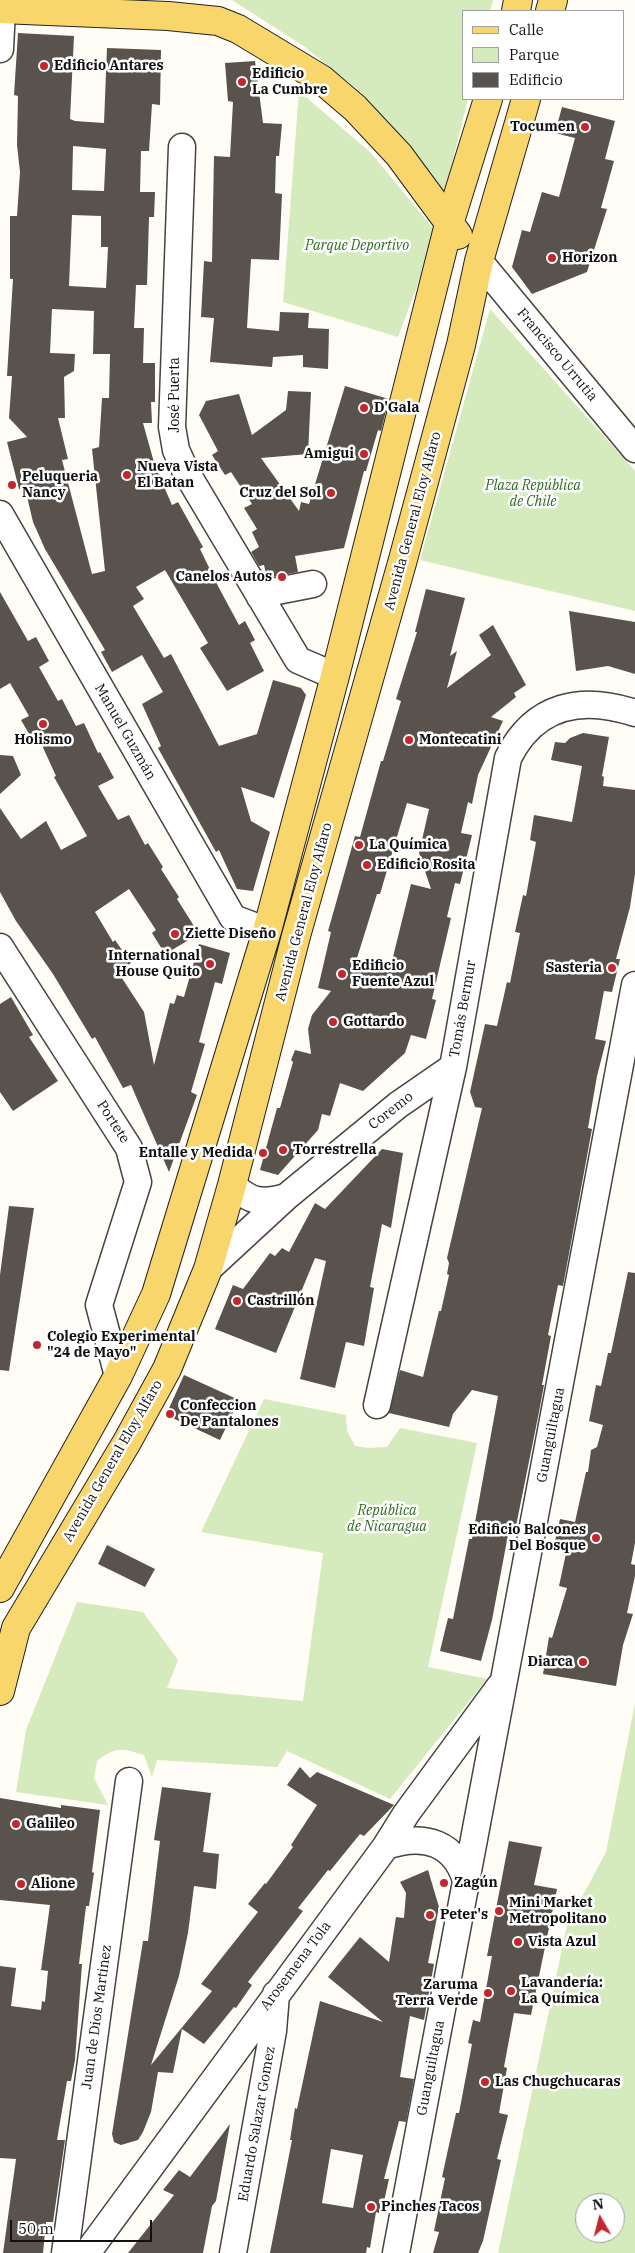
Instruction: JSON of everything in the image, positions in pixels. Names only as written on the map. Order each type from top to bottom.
[{"type":"main road","points":[[1,9],[171,8],[215,11],[238,29],[321,79],[342,96],[399,155],[449,224],[479,261]]},
{"type":"main road","points":[[0,1588],[118,1376],[156,1294],[267,931],[335,676],[449,224],[488,100]]},
{"type":"main road","name":"Avenida General Eloy Alfaro","points":[[0,1691],[16,1628],[127,1442],[167,1369],[208,1269],[232,1185],[296,936],[402,563],[461,345],[479,261],[526,100]]},
{"type":"street","points":[[0,49],[1,9]]},
{"type":"street","name":"José Puerta","points":[[182,147],[173,419],[176,450],[186,472],[298,660],[335,676]]},
{"type":"street","name":"Francisco Urrutia","points":[[479,261],[635,449]]},
{"type":"street","name":"Manuel Guzmán","points":[[0,514],[233,918],[267,931]]},
{"type":"street","points":[[260,597],[272,592],[313,584]]},
{"type":"street","name":"Tomás Bermur","points":[[378,1405],[453,1066],[508,758],[517,741],[534,722],[559,708],[591,703],[615,706],[635,713]]},
{"type":"street","name":"Portete","points":[[0,948],[129,1148],[132,1156],[138,1182],[99,1305],[118,1376]]},
{"type":"street","name":"Guanguiltagua","points":[[396,2253],[635,985]]},
{"type":"street","name":"Coremo","points":[[208,1269],[286,1197],[398,1105],[453,1066]]},
{"type":"street","points":[[232,1185],[247,1198],[269,1202],[286,1197]]},
{"type":"street","name":"Arosemena Tola","points":[[86,2253],[386,1846],[406,1814],[505,1679]]},
{"type":"street","name":"Juan de Dios Martinez","points":[[65,2253],[129,1781]]},
{"type":"street","points":[[386,1846],[414,1839],[440,1846],[456,1860],[467,1884]]},
{"type":"street","name":"Eduardo Salazar Gomez","points":[[234,2253],[273,2031],[276,1994]]},
{"type":"green space","points":[[232,0],[493,0],[490,10],[462,10],[462,100],[468,100],[444,195],[361,92],[305,47]]},
{"type":"green space","name":"Parque Deportivo","points":[[299,91],[371,153],[437,233],[398,337],[283,302]]},
{"type":"green space","name":"Plaza República de Chile","points":[[490,309],[635,471],[635,611],[420,560]]},
{"type":"green space","name":"República de Nicaragua","points":[[264,1399],[346,1415],[347,1431],[355,1446],[368,1448],[387,1447],[400,1428],[477,1443],[428,1667],[487,1679],[390,1799],[287,1751],[277,1767],[157,1760],[152,1777],[144,1755],[124,1750],[114,1751],[97,1761],[94,1778],[108,1805],[16,1792],[26,1730],[77,1602],[143,1612],[178,1660],[167,1688],[303,1701],[323,1553],[201,1532]]},
{"type":"green space","points":[[635,1703],[635,2253],[498,2253],[567,1925],[606,1852]]},
{"type":"building","points":[[18,33],[74,36],[70,119],[75,121],[104,123],[107,48],[161,50],[160,105],[152,104],[149,151],[141,151],[140,192],[155,192],[154,217],[149,217],[147,285],[136,285],[134,328],[144,328],[143,363],[155,363],[155,402],[151,402],[152,423],[143,423],[155,466],[172,505],[178,502],[203,547],[200,549],[239,625],[245,621],[255,640],[250,643],[264,671],[227,691],[200,648],[208,643],[165,570],[136,587],[144,599],[133,606],[164,658],[171,654],[219,746],[257,734],[273,680],[301,688],[306,695],[274,798],[241,787],[251,821],[270,832],[253,891],[237,889],[219,850],[216,852],[158,748],[161,746],[142,704],[163,692],[142,655],[112,672],[101,652],[105,650],[45,549],[33,522],[25,488],[19,489],[7,442],[27,437],[9,418],[12,376],[7,376],[13,279],[10,279],[10,216],[17,216],[20,172],[17,145],[18,96],[14,95]],"holes":[[[73,146],[106,149],[104,191],[72,190]],[[72,215],[101,216],[101,247],[108,247],[106,288],[69,286]],[[52,309],[94,311],[93,354],[110,354],[109,398],[102,398],[99,447],[92,449],[105,571],[92,574],[62,460],[68,459],[58,418],[65,418],[64,377],[74,371],[75,354],[50,353]]]},
{"type":"building","points":[[255,61],[263,123],[282,124],[279,156],[276,156],[275,193],[282,194],[279,260],[251,259],[247,328],[279,331],[280,312],[309,313],[308,328],[329,329],[328,369],[303,367],[303,355],[273,357],[272,367],[210,362],[214,318],[201,317],[204,261],[212,262],[214,156],[230,157],[233,102],[228,101],[225,63]]},
{"type":"building","points":[[562,107],[615,121],[605,159],[614,161],[601,208],[607,209],[587,272],[532,294],[512,267],[522,230],[530,232],[542,192],[559,197],[575,138],[555,133]]},
{"type":"building","points":[[345,386],[389,399],[381,431],[378,430],[366,471],[364,471],[344,548],[295,556],[298,572],[267,578],[264,565],[259,566],[251,552],[259,547],[252,532],[257,529],[244,508],[252,504],[231,472],[225,475],[212,455],[218,451],[199,415],[206,401],[239,394],[252,435],[286,410],[288,391],[311,392],[308,454],[261,458],[299,511],[301,502],[309,504]]},
{"type":"building","points":[[426,589],[465,598],[450,656],[457,651],[447,688],[491,655],[479,635],[493,625],[526,685],[514,693],[516,697],[491,717],[503,721],[478,775],[472,804],[468,802],[461,833],[472,835],[460,884],[455,883],[447,917],[451,918],[432,999],[436,1000],[426,1039],[411,1035],[405,1053],[363,1091],[340,1083],[330,1116],[322,1114],[318,1130],[278,1175],[260,1170],[277,1108],[280,1108],[293,1062],[291,1060],[295,1050],[311,1054],[308,1029],[312,1015],[331,991],[318,988],[331,932],[328,931],[355,836],[360,837],[381,761],[383,761],[401,701],[396,699],[417,632],[415,632]],"holes":[[[407,803],[429,809],[419,853],[431,889],[411,884],[391,965],[357,958],[377,894],[380,894]]]},
{"type":"building","points":[[0,592],[28,641],[36,637],[49,661],[39,667],[58,701],[62,699],[76,726],[84,723],[98,753],[100,752],[114,778],[98,786],[118,820],[129,815],[145,845],[148,843],[163,867],[161,869],[179,897],[177,899],[199,934],[165,954],[152,933],[156,930],[129,889],[95,912],[113,942],[115,940],[131,963],[118,972],[144,1012],[154,1065],[170,1003],[174,1004],[177,995],[184,997],[199,944],[230,953],[222,984],[215,982],[199,1042],[205,1044],[191,1092],[197,1095],[169,1172],[131,1085],[123,1088],[95,1037],[92,1039],[53,974],[16,921],[0,892],[0,808],[21,839],[46,821],[61,850],[87,836],[54,777],[56,776],[40,741],[35,744],[21,720],[29,716],[10,683],[0,689]]},
{"type":"building","points":[[569,611],[635,622],[635,674],[608,666],[576,671]]},
{"type":"building","points":[[583,733],[609,737],[602,776],[604,777],[603,786],[635,790],[635,874],[630,907],[616,959],[620,959],[612,992],[604,991],[595,1039],[606,1041],[597,1076],[588,1128],[592,1129],[563,1286],[558,1285],[548,1335],[551,1336],[539,1412],[514,1536],[508,1535],[492,1620],[481,1661],[440,1651],[448,1618],[453,1619],[469,1539],[472,1539],[498,1396],[472,1390],[453,1414],[449,1427],[389,1413],[400,1370],[423,1377],[439,1311],[441,1311],[449,1275],[447,1274],[449,1263],[447,1258],[482,1108],[475,1107],[470,1092],[485,1024],[497,1026],[507,982],[510,983],[520,933],[515,932],[523,895],[526,896],[536,842],[530,840],[534,815],[572,822],[582,766],[551,760],[555,742],[565,743],[570,738]]},
{"type":"building","points":[[0,755],[13,756],[21,775],[0,794]]},
{"type":"building","points":[[11,997],[33,1035],[29,1037],[58,1081],[13,1111],[0,1092],[0,1004]]},
{"type":"building","points":[[382,1149],[403,1153],[391,1228],[382,1224],[370,1287],[374,1288],[364,1346],[346,1342],[335,1388],[300,1379],[326,1261],[315,1258],[276,1353],[215,1329],[233,1285],[243,1289],[270,1253],[275,1256],[282,1248],[289,1252],[315,1203],[325,1209]]},
{"type":"building","points":[[9,1206],[34,1208],[9,1371],[0,1370],[0,1275]]},
{"type":"building","points":[[628,1272],[635,1273],[635,1543],[631,1564],[635,1565],[635,1576],[627,1613],[633,1614],[623,1645],[616,1686],[543,1674],[549,1637],[552,1638],[567,1588],[559,1586],[568,1544],[555,1541],[560,1519],[575,1522],[586,1472],[588,1472],[591,1450],[597,1447],[603,1425],[589,1421],[596,1385],[601,1386],[608,1353],[611,1353]]},
{"type":"building","points":[[184,1375],[239,1400],[220,1440],[166,1415]]},
{"type":"building","points":[[107,1545],[155,1569],[145,1587],[98,1564]]},
{"type":"building","points":[[300,1767],[310,1778],[317,1772],[394,1805],[364,1836],[360,1834],[330,1871],[328,1870],[298,1908],[303,1911],[248,1982],[252,1985],[236,2008],[234,2007],[204,2044],[182,2029],[173,2073],[158,2072],[151,2112],[143,2132],[138,2140],[121,2145],[114,2142],[112,2134],[143,1941],[148,1941],[160,1841],[154,1840],[162,1787],[211,1793],[203,1852],[219,1854],[216,1889],[194,1886],[188,1933],[179,1976],[151,2065],[212,1991],[201,1984],[258,1912],[248,1904],[266,1884],[293,1847],[291,1845],[317,1805],[287,1785]]},
{"type":"building","points":[[0,1798],[61,1808],[61,1805],[100,1810],[92,1872],[94,1873],[89,1906],[86,1906],[79,1964],[82,1964],[75,2060],[71,2081],[67,2081],[57,2140],[65,2140],[53,2222],[46,2222],[43,2253],[3,2253],[16,2159],[0,2158],[0,1966],[16,1968],[11,2006],[41,2010],[42,2001],[45,2002],[48,1971],[41,1970],[50,1905],[0,1900]]},
{"type":"building","points":[[509,1841],[542,1847],[534,1885],[557,1889],[531,2015],[514,2013],[504,2067],[507,2068],[499,2113],[508,2115],[497,2159],[501,2160],[483,2241],[478,2253],[433,2253],[439,2232],[434,2231],[445,2178],[442,2177],[456,2113],[459,2113],[472,2044],[468,2043],[473,2020],[480,2022],[492,1956],[487,1956]]},
{"type":"building","points":[[428,1870],[439,1907],[428,1963],[434,1964],[424,2020],[410,2016],[400,2077],[414,2079],[406,2122],[399,2121],[384,2179],[389,2179],[383,2206],[381,2205],[379,2213],[376,2212],[370,2248],[367,2247],[366,2253],[270,2253],[292,2140],[290,2140],[295,2108],[297,2109],[320,2001],[383,2022],[328,1977],[360,1937],[389,1962],[396,1917],[404,1918],[406,1893],[400,1882]],"holes":[[[331,2149],[363,2155],[353,2208],[322,2203]]]},
{"type":"building","points":[[230,2124],[216,2201],[212,2206],[203,2253],[128,2253],[174,2195],[163,2190],[179,2170],[190,2177]]},
{"type":"place","name":"Edificio Antares","points":[[44,66]]},
{"type":"place","name":"Edificio La Cumbre","points":[[242,82]]},
{"type":"place","name":"Tocumen","points":[[585,127]]},
{"type":"place","name":"Horizon","points":[[552,258]]},
{"type":"place","name":"D'Gala","points":[[364,408]]},
{"type":"place","name":"Amigui","points":[[364,454]]},
{"type":"place","name":"Nueva Vista El Batan","points":[[127,475]]},
{"type":"place","name":"Peluqueria Nancy","points":[[12,485]]},
{"type":"place","name":"Cruz del Sol","points":[[331,493]]},
{"type":"place","name":"Canelos Autos","points":[[282,577]]},
{"type":"place","name":"Holismo","points":[[43,724]]},
{"type":"place","name":"Montecatini","points":[[409,740]]},
{"type":"place","name":"La Química","points":[[359,845]]},
{"type":"place","name":"Edificio Rosita","points":[[367,865]]},
{"type":"place","name":"Ziette Diseño","points":[[175,934]]},
{"type":"place","name":"International House Quito","points":[[210,964]]},
{"type":"place","name":"Sasteria","points":[[612,968]]},
{"type":"place","name":"Edificio Fuente Azul","points":[[342,974]]},
{"type":"place","name":"Gottardo","points":[[333,1022]]},
{"type":"place","name":"Torrestrella","points":[[283,1150]]},
{"type":"place","name":"Entalle y Medida","points":[[263,1153]]},
{"type":"place","name":"Castrillón","points":[[237,1301]]},
{"type":"place","name":"Colegio Experimental \"24 de Mayo\"","points":[[37,1345]]},
{"type":"place","name":"Confeccion De Pantalones","points":[[170,1414]]},
{"type":"place","name":"Edificio Balcones Del Bosque","points":[[596,1538]]},
{"type":"place","name":"Diarca","points":[[583,1662]]},
{"type":"place","name":"Galileo","points":[[16,1824]]},
{"type":"place","name":"Zagún","points":[[444,1883]]},
{"type":"place","name":"Alione","points":[[21,1884]]},
{"type":"place","name":"Mini Market Metropolitano","points":[[499,1911]]},
{"type":"place","name":"Peter's","points":[[430,1915]]},
{"type":"place","name":"Vista Azul","points":[[518,1942]]},
{"type":"place","name":"Lavandería: La Química","points":[[511,1991]]},
{"type":"place","name":"Zaruma Terra Verde","points":[[488,1993]]},
{"type":"place","name":"Las Chugchucaras","points":[[485,2082]]},
{"type":"place","name":"Pinches Tacos","points":[[371,2207]]}]
